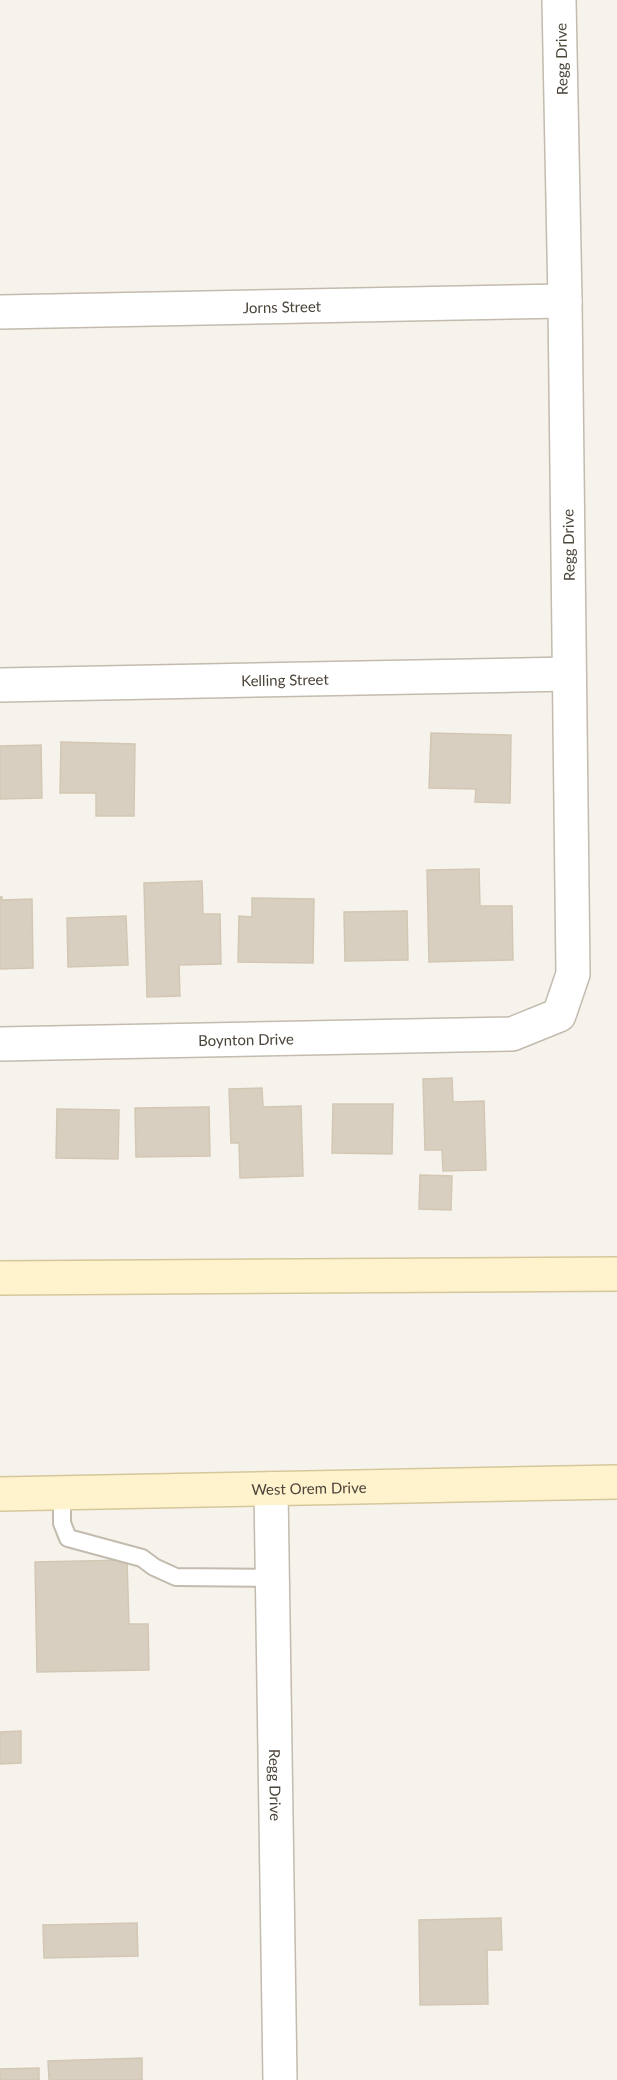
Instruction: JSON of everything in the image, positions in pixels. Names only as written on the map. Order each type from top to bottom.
[{"type":"main road","points":[[0,1278],[607,1274]]},
{"type":"main road","name":"West Orem Drive","points":[[0,1494],[617,1482]]},
{"type":"street","name":"Regg Drive","points":[[491,1035],[512,1034],[559,1015],[573,974],[559,0]]},
{"type":"street","name":"Jorns Street","points":[[0,312],[565,301]]},
{"type":"street","name":"Kelling Street","points":[[0,685],[569,674]]},
{"type":"street","name":"Boynton Drive","points":[[0,1044],[491,1035]]},
{"type":"street","name":"Regg Drive","points":[[271,1489],[280,2080]]},
{"type":"lane","points":[[62,1493],[62,1523],[68,1538],[142,1557],[154,1567],[176,1577],[273,1578]]},
{"type":"building","points":[[431,733],[511,735],[510,803],[475,802],[476,789],[429,788]]},
{"type":"building","points":[[61,742],[135,744],[134,816],[96,816],[96,793],[60,793]]},
{"type":"building","points":[[41,745],[42,798],[0,799],[0,746]]},
{"type":"building","points":[[479,869],[480,906],[512,906],[513,960],[429,962],[427,870]]},
{"type":"building","points":[[202,881],[203,914],[220,914],[221,964],[179,965],[180,996],[147,997],[144,883]]},
{"type":"building","points":[[0,897],[2,900],[32,899],[33,968],[0,969]]},
{"type":"building","points":[[252,898],[314,899],[313,963],[238,962],[239,916],[252,917]]},
{"type":"building","points":[[407,911],[408,960],[345,961],[344,912]]},
{"type":"building","points":[[126,916],[128,965],[68,967],[67,918]]},
{"type":"building","points":[[452,1078],[453,1102],[484,1101],[486,1170],[443,1171],[442,1150],[425,1150],[423,1079]]},
{"type":"building","points":[[262,1088],[263,1107],[301,1106],[303,1176],[240,1178],[239,1143],[231,1143],[229,1089]]},
{"type":"building","points":[[333,1104],[393,1104],[392,1154],[332,1153]]},
{"type":"building","points":[[209,1107],[210,1156],[136,1157],[135,1108]]},
{"type":"building","points":[[57,1109],[119,1110],[118,1159],[56,1158]]},
{"type":"building","points":[[420,1175],[452,1176],[451,1210],[419,1209]]},
{"type":"building","points":[[127,1560],[129,1624],[148,1624],[149,1670],[37,1672],[35,1562]]},
{"type":"building","points":[[21,1731],[21,1763],[0,1764],[0,1732]]},
{"type":"building","points":[[501,1918],[502,1950],[487,1950],[488,2004],[420,2005],[419,1920]]},
{"type":"building","points":[[137,1923],[138,1956],[44,1958],[43,1925]]},
{"type":"building","points":[[142,2058],[142,2080],[49,2080],[48,2061]]},
{"type":"building","points":[[39,2068],[39,2080],[0,2080],[0,2069]]}]
